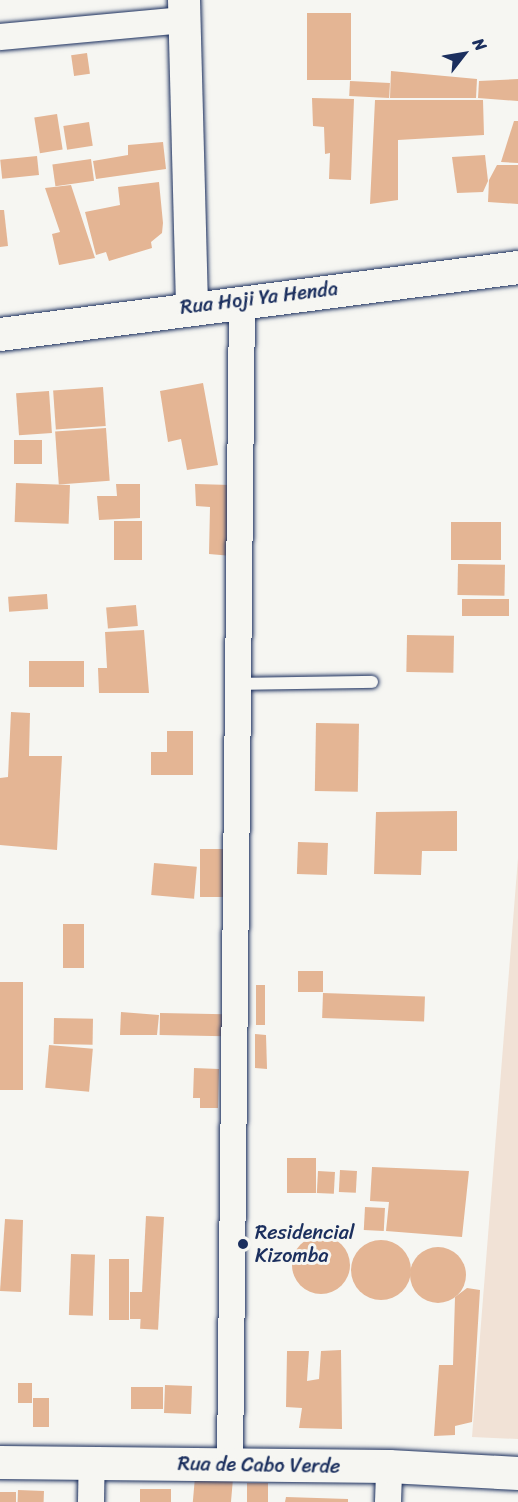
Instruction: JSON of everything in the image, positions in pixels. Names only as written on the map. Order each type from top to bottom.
[{"type":"main road","name":"Rua Hoji Ya Henda","points":[[0,334],[192,306],[518,267]]},
{"type":"main road","name":"Rua de Cabo Verde","points":[[0,1462],[389,1466],[518,1473]]},
{"type":"street","points":[[0,37],[184,10],[192,306]]},
{"type":"street","points":[[230,1465],[242,300]]},
{"type":"street","points":[[91,1502],[92,1463]]},
{"type":"street","points":[[388,1502],[389,1466]]},
{"type":"lane","points":[[238,684],[372,682]]},
{"type":"shaded area","points":[[518,858],[518,1439],[472,1437]]},
{"type":"building","points":[[307,13],[351,13],[351,80],[307,80]]},
{"type":"building","points":[[87,53],[90,74],[74,76],[71,55]]},
{"type":"building","points":[[391,71],[477,79],[476,98],[390,98]]},
{"type":"building","points":[[518,79],[518,101],[478,98],[479,81]]},
{"type":"building","points":[[350,81],[390,83],[389,98],[349,96]]},
{"type":"building","points":[[312,98],[354,99],[351,180],[329,179],[330,153],[325,154],[324,127],[313,126]]},
{"type":"building","points":[[375,100],[483,100],[484,135],[398,140],[398,200],[370,204]]},
{"type":"building","points":[[57,114],[63,150],[40,153],[34,118]]},
{"type":"building","points":[[514,121],[518,121],[518,163],[501,162]]},
{"type":"building","points":[[89,122],[93,146],[67,150],[63,126]]},
{"type":"building","points":[[163,142],[166,169],[96,179],[93,161],[128,155],[128,145]]},
{"type":"building","points":[[485,155],[488,181],[483,192],[457,193],[452,157]]},
{"type":"building","points":[[37,156],[39,175],[2,179],[0,160]]},
{"type":"building","points":[[91,159],[94,181],[55,186],[52,164]]},
{"type":"building","points":[[497,165],[518,165],[518,204],[488,202],[489,180]]},
{"type":"building","points":[[159,182],[162,233],[151,242],[152,248],[109,261],[106,252],[96,255],[85,212],[120,205],[118,187]]},
{"type":"building","points":[[71,185],[95,258],[59,265],[52,234],[60,232],[45,188]]},
{"type":"building","points":[[0,210],[4,210],[8,246],[0,247]]},
{"type":"building","points":[[203,383],[218,465],[187,470],[181,439],[168,442],[160,391]]},
{"type":"building","points":[[103,387],[106,426],[56,429],[53,390]]},
{"type":"building","points":[[49,391],[52,433],[19,435],[16,393]]},
{"type":"building","points":[[106,428],[110,481],[59,484],[55,432]]},
{"type":"building","points":[[14,440],[42,440],[42,464],[14,464]]},
{"type":"building","points":[[16,483],[70,485],[69,524],[15,522]]},
{"type":"building","points":[[116,484],[140,484],[140,518],[99,520],[97,496],[117,496]]},
{"type":"building","points":[[195,484],[231,485],[232,556],[209,554],[210,507],[196,506]]},
{"type":"building","points":[[114,521],[142,521],[142,560],[114,560]]},
{"type":"building","points":[[451,522],[501,522],[501,560],[451,560]]},
{"type":"building","points":[[458,564],[505,565],[504,596],[457,595]]},
{"type":"building","points":[[47,594],[48,609],[9,612],[8,597]]},
{"type":"building","points":[[462,599],[509,599],[509,616],[462,616]]},
{"type":"building","points":[[136,605],[138,626],[108,629],[106,608]]},
{"type":"building","points":[[144,630],[149,693],[99,693],[98,668],[107,668],[105,632]]},
{"type":"building","points":[[407,635],[454,636],[453,673],[406,672]]},
{"type":"building","points":[[29,661],[84,661],[84,687],[29,687]]},
{"type":"building","points":[[11,712],[30,713],[29,756],[62,756],[57,850],[0,845],[0,778],[8,777]]},
{"type":"building","points":[[316,723],[359,724],[358,792],[315,791]]},
{"type":"building","points":[[167,731],[193,731],[193,775],[151,775],[151,752],[167,752]]},
{"type":"building","points":[[457,811],[457,851],[422,851],[421,875],[374,874],[376,812]]},
{"type":"building","points":[[298,842],[328,843],[327,875],[297,874]]},
{"type":"building","points":[[200,849],[224,849],[224,897],[200,897]]},
{"type":"building","points":[[154,863],[197,867],[194,899],[151,895]]},
{"type":"building","points":[[63,924],[84,924],[84,968],[63,968]]},
{"type":"building","points":[[298,971],[323,971],[323,992],[298,992]]},
{"type":"building","points":[[0,982],[23,982],[23,1090],[0,1090]]},
{"type":"building","points":[[256,985],[265,985],[265,1025],[256,1025]]},
{"type":"building","points":[[323,993],[425,997],[424,1022],[322,1018]]},
{"type":"building","points":[[121,1012],[159,1015],[157,1035],[120,1035]]},
{"type":"building","points":[[160,1013],[225,1014],[225,1036],[160,1035]]},
{"type":"building","points":[[54,1018],[93,1019],[93,1045],[54,1044]]},
{"type":"building","points":[[255,1034],[266,1035],[267,1069],[255,1068]]},
{"type":"building","points":[[49,1045],[93,1049],[89,1092],[45,1088]]},
{"type":"building","points":[[194,1068],[219,1069],[218,1108],[200,1108],[200,1098],[193,1098]]},
{"type":"building","points":[[287,1158],[316,1158],[316,1193],[287,1193]]},
{"type":"building","points":[[372,1167],[469,1171],[462,1237],[386,1231],[389,1202],[370,1201]]},
{"type":"building","points":[[340,1170],[357,1171],[356,1193],[339,1192]]},
{"type":"building","points":[[318,1171],[335,1172],[334,1194],[317,1193]]},
{"type":"building","points":[[365,1207],[385,1208],[384,1231],[364,1230]]},
{"type":"building","points":[[146,1216],[164,1217],[158,1330],[140,1329]]},
{"type":"building","points":[[5,1219],[23,1220],[21,1292],[0,1291]]},
{"type":"building","points":[[321,1236],[332,1238],[345,1249],[350,1265],[348,1276],[337,1289],[321,1294],[310,1292],[297,1281],[292,1265],[294,1254],[305,1241]]},
{"type":"building","points":[[381,1240],[398,1245],[406,1253],[411,1270],[406,1287],[398,1295],[381,1300],[364,1295],[356,1287],[351,1270],[356,1253],[364,1245]]},
{"type":"building","points":[[433,1247],[443,1247],[458,1255],[464,1264],[466,1275],[464,1286],[458,1295],[443,1303],[433,1303],[422,1298],[415,1291],[410,1280],[410,1270],[415,1259],[422,1252]]},
{"type":"building","points":[[71,1254],[95,1255],[93,1316],[69,1315]]},
{"type":"building","points":[[109,1259],[129,1259],[129,1320],[109,1320]]},
{"type":"building","points":[[467,1288],[480,1290],[472,1422],[455,1426],[455,1435],[434,1436],[439,1365],[453,1365],[455,1297]]},
{"type":"building","points":[[130,1292],[146,1292],[146,1319],[130,1319]]},
{"type":"building","points":[[341,1350],[342,1429],[299,1428],[302,1408],[286,1407],[287,1351],[309,1351],[307,1381],[319,1379],[321,1351]]},
{"type":"building","points":[[18,1383],[32,1383],[32,1403],[18,1403]]},
{"type":"building","points":[[165,1385],[192,1386],[191,1414],[164,1413]]},
{"type":"building","points":[[131,1387],[163,1387],[163,1409],[131,1409]]},
{"type":"building","points":[[33,1398],[49,1398],[49,1427],[33,1427]]},
{"type":"building","points":[[195,1477],[233,1480],[231,1502],[193,1502]]},
{"type":"building","points":[[247,1483],[268,1483],[268,1502],[247,1502]]},
{"type":"building","points":[[140,1489],[171,1489],[171,1502],[140,1502]]},
{"type":"building","points":[[18,1490],[44,1491],[44,1502],[18,1502]]},
{"type":"building","points":[[0,1492],[16,1492],[16,1502],[0,1502]]},
{"type":"building","points":[[286,1497],[348,1499],[348,1502],[285,1502]]},
{"type":"place","name":"Residencial Kizomba","points":[[243,1244]]}]
